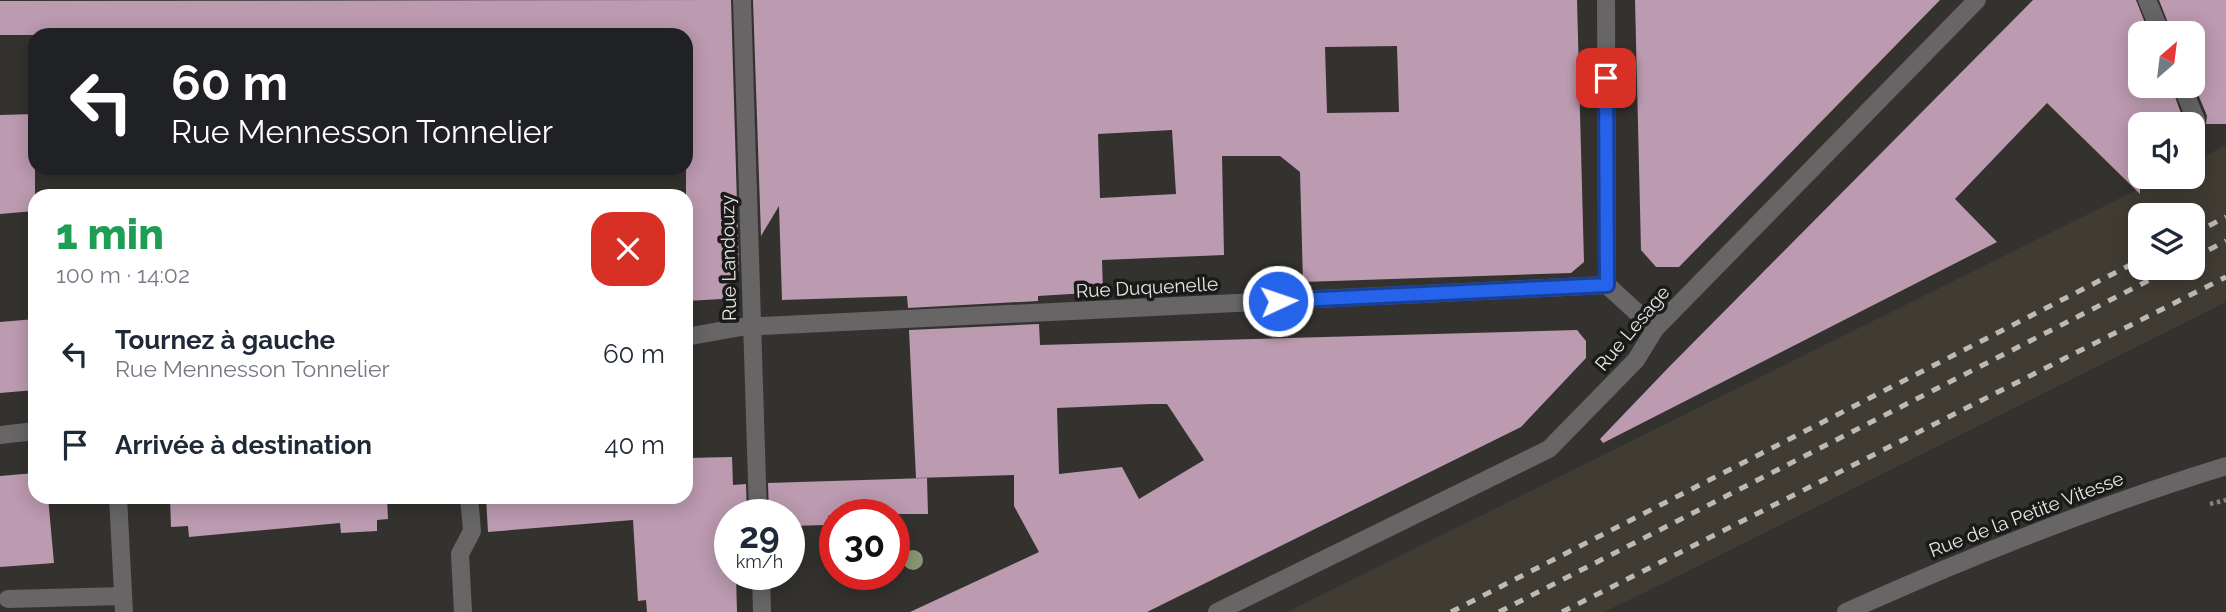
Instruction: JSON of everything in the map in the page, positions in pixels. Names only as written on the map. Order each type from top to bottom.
[{"type":"street","name":"Rue Landouzy","points":[[742,0],[757,499]]},
{"type":"street","points":[[1606,0],[1607,285],[1655,329]]},
{"type":"street","name":"Rue Lesage","points":[[1217,612],[1549,449],[1636,360],[1655,329],[1977,0]]},
{"type":"street","points":[[2147,0],[2156,21]]},
{"type":"street","name":"Rue Duquenelle","points":[[693,336],[751,327],[1607,285]]},
{"type":"street","points":[[0,435],[28,432]]},
{"type":"street","name":"Rue de la Petite Vitesse","points":[[1846,612],[1987,549],[2133,495],[2226,466]]},
{"type":"street","points":[[8,599],[124,604],[118,504]]},
{"type":"street","points":[[463,612],[460,554],[472,531],[470,504]]},
{"type":"street","points":[[761,590],[762,612]]},
{"type":"shaded area","points":[[2226,145],[2226,302],[1670,580],[1604,612],[1287,612],[2139,189],[2205,189],[2205,156]]},
{"type":"building","points":[[731,0],[739,272],[722,299],[693,301],[693,189],[686,189],[686,175],[693,175],[693,28],[28,28],[28,35],[0,35],[0,1]]},
{"type":"building","points":[[753,0],[1577,0],[1584,262],[1571,273],[1303,282],[1300,172],[1280,156],[1222,156],[1224,255],[1102,260],[1103,292],[1038,296],[1038,301],[908,308],[907,296],[782,300],[779,206],[761,236]],"holes":[[[1397,46],[1399,112],[1327,113],[1325,47]],[[1172,130],[1176,194],[1100,198],[1098,134]]]},
{"type":"building","points":[[1635,0],[1940,0],[1679,267],[1656,267],[1641,250]]},
{"type":"building","points":[[2033,0],[2136,0],[2144,21],[2128,21],[2128,98],[2175,98],[2181,112],[2128,112],[2128,182],[2047,103],[1955,199],[1997,242],[1603,443],[1600,439]]},
{"type":"building","points":[[2159,0],[2226,0],[2226,124],[2206,124],[2207,116],[2200,98],[2205,98],[2205,21],[2167,21]]},
{"type":"building","points":[[28,114],[28,175],[35,175],[35,189],[28,189],[28,212],[0,214],[0,115]]},
{"type":"building","points":[[28,320],[28,391],[0,393],[0,322]]},
{"type":"building","points":[[1039,324],[1040,345],[1577,330],[1586,341],[1586,358],[1521,427],[1147,612],[910,612],[1039,552],[1014,506],[1014,475],[916,478],[909,330]],"holes":[[[1167,404],[1204,460],[1139,499],[1122,467],[1059,474],[1057,408]]]},
{"type":"building","points":[[732,457],[733,485],[746,484],[746,499],[714,499],[714,590],[736,590],[737,612],[647,612],[646,600],[638,601],[633,520],[488,532],[486,504],[693,504],[693,458]]},
{"type":"building","points":[[28,474],[28,504],[49,504],[54,563],[0,567],[0,476]]},
{"type":"building","points":[[927,478],[928,514],[910,514],[910,499],[819,499],[819,525],[805,526],[805,499],[769,499],[768,483]]},
{"type":"building","points":[[170,504],[387,504],[388,519],[377,520],[377,531],[341,533],[340,523],[189,537],[188,526],[171,527]]},
{"type":"railway","points":[[2205,228],[2226,217]]},
{"type":"railway","points":[[2205,252],[2226,241]]},
{"type":"railway","points":[[1451,612],[2128,266]]},
{"type":"railway","points":[[1562,612],[2226,277]]},
{"type":"railway","points":[[1499,612],[2149,280]]},
{"type":"route","points":[[1278,301],[1607,285],[1606,78]]}]
